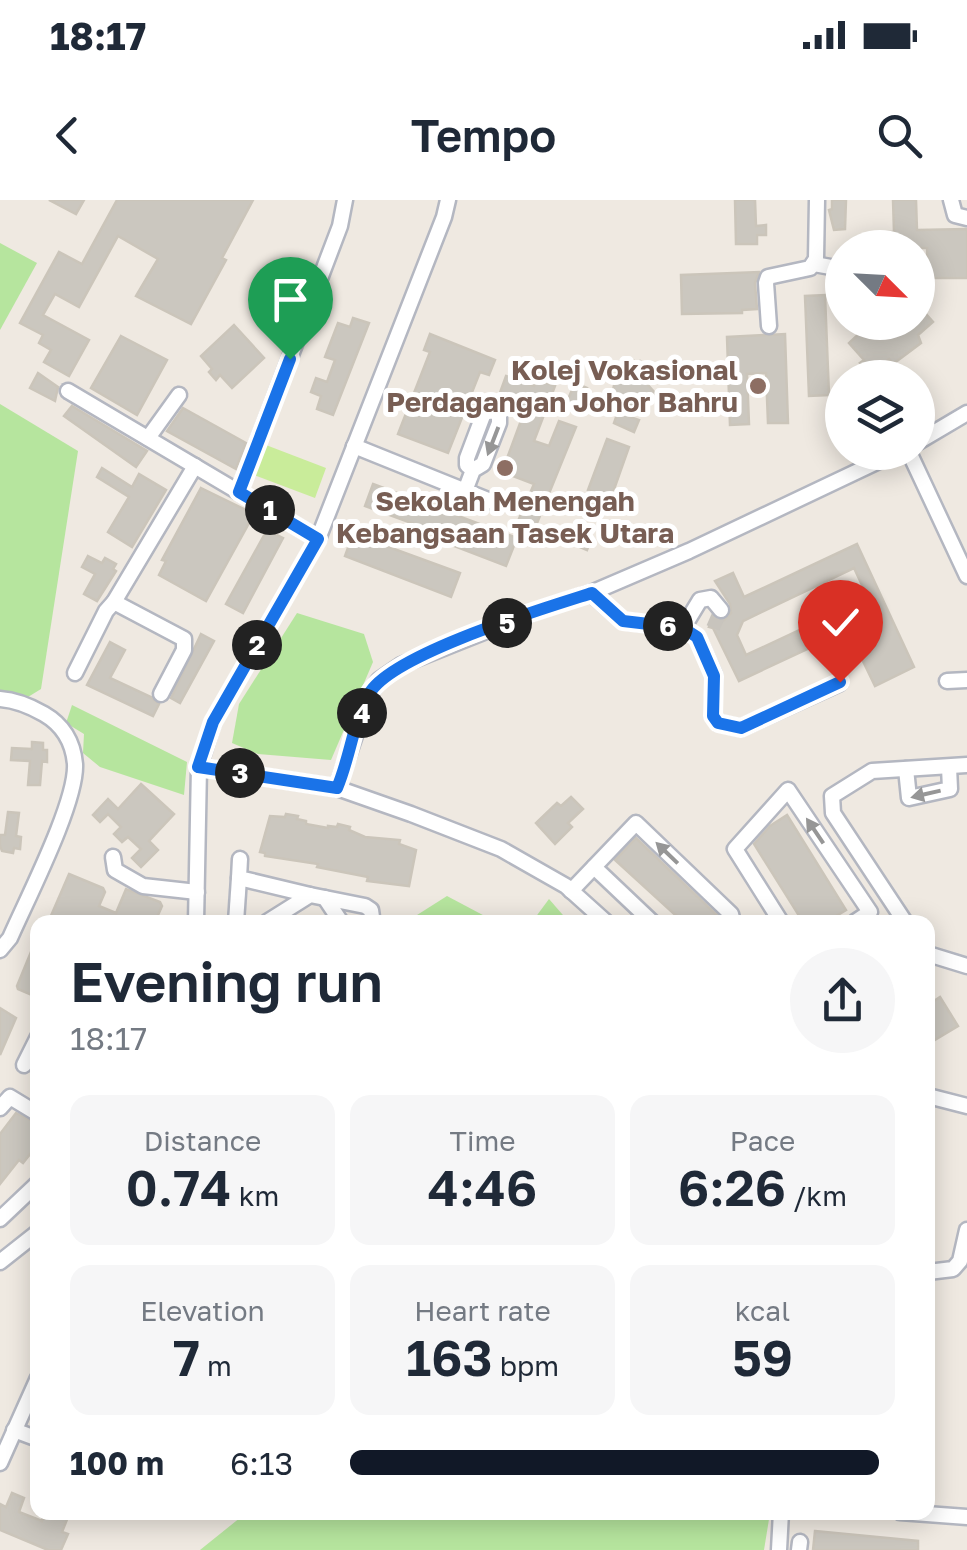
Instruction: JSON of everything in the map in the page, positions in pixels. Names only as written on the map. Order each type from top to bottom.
[{"type":"street","points":[[239,492],[340,226],[346,200]]},
{"type":"street","points":[[196,915],[198,767],[213,722],[318,539],[448,200]]},
{"type":"street","points":[[770,326],[768,277],[814,264],[817,200]]},
{"type":"street","points":[[952,200],[955,215],[967,218]]},
{"type":"street","points":[[814,264],[825,266]]},
{"type":"street","points":[[68,392],[318,539]]},
{"type":"street","points":[[148,438],[179,394]]},
{"type":"street","points":[[935,432],[967,413]]},
{"type":"street","points":[[354,446],[498,504]]},
{"type":"street","points":[[75,673],[106,611],[195,466]]},
{"type":"street","points":[[465,491],[473,470]]},
{"type":"street","points":[[337,788],[369,694],[379,680],[400,665],[592,593],[859,470]]},
{"type":"street","points":[[917,470],[967,576]]},
{"type":"street","points":[[592,593],[623,621],[683,628],[700,642],[714,676],[713,716],[729,727],[741,728],[840,682]]},
{"type":"street","points":[[683,628],[700,600],[710,598],[721,610]]},
{"type":"street","points":[[114,602],[184,639],[184,650],[161,694]]},
{"type":"street","points":[[700,642],[714,628]]},
{"type":"street","points":[[947,681],[967,680]]},
{"type":"street","points":[[0,699],[12,700],[58,723],[69,736],[75,766],[64,812],[10,938],[0,950]]},
{"type":"street","points":[[900,915],[834,813],[832,796],[872,771],[967,765]]},
{"type":"street","points":[[906,768],[909,798],[950,789],[949,766]]},
{"type":"street","points":[[198,767],[337,788],[505,842],[598,915]]},
{"type":"street","points":[[776,915],[734,849],[788,790],[870,912],[866,915]]},
{"type":"street","points":[[564,885],[594,866],[636,823],[731,915]]},
{"type":"street","points":[[113,857],[115,870],[143,886],[197,892]]},
{"type":"street","points":[[236,915],[240,858]]},
{"type":"street","points":[[594,866],[645,915]]},
{"type":"street","points":[[239,878],[365,906],[372,915]]},
{"type":"street","points":[[281,915],[318,897]]},
{"type":"street","points":[[318,897],[335,915]]},
{"type":"street","points":[[935,956],[967,966]]},
{"type":"street","points":[[24,1065],[30,1053]]},
{"type":"street","points":[[0,1108],[10,1097],[30,1109]]},
{"type":"street","points":[[935,1098],[967,1106]]},
{"type":"street","points":[[0,1220],[30,1191]]},
{"type":"street","points":[[935,1271],[953,1269],[960,1261],[967,1230]]},
{"type":"street","points":[[0,1262],[30,1238]]},
{"type":"street","points":[[0,1462],[30,1395]]},
{"type":"street","points":[[14,1430],[30,1436]]},
{"type":"street","points":[[935,1515],[967,1517]]},
{"type":"street","points":[[779,1550],[782,1520]]},
{"type":"green space","points":[[0,243],[37,263],[0,330]]},
{"type":"green space","points":[[0,404],[78,451],[41,689],[28,697],[0,692]]},
{"type":"green space","points":[[266,445],[326,468],[315,498],[254,475]]},
{"type":"green space","points":[[297,613],[364,634],[373,662],[331,760],[258,754],[232,743],[239,704]]},
{"type":"green space","points":[[72,705],[187,762],[184,795],[100,767],[83,753],[84,734],[66,723]]},
{"type":"green space","points":[[447,896],[483,915],[417,915]]},
{"type":"green space","points":[[549,899],[563,915],[537,915]]},
{"type":"green space","points":[[237,1520],[769,1520],[764,1550],[200,1550]]},
{"type":"building","points":[[49,200],[84,200],[76,214]]},
{"type":"building","points":[[117,200],[253,200],[191,324],[136,296],[158,259],[118,236],[79,307],[55,294],[43,315],[89,340],[69,376],[44,362],[51,350],[39,343],[43,335],[20,323],[59,252],[82,264]]},
{"type":"building","points":[[735,200],[755,200],[756,226],[766,225],[766,235],[757,235],[757,244],[736,244]]},
{"type":"building","points":[[832,200],[846,200],[845,229],[834,230],[829,210]]},
{"type":"building","points":[[893,200],[916,200],[917,230],[894,230]]},
{"type":"building","points":[[967,229],[967,278],[935,278],[935,230],[917,230]]},
{"type":"building","points":[[759,272],[755,283],[757,309],[682,314],[681,275]]},
{"type":"building","points":[[825,295],[825,395],[809,396],[805,296]]},
{"type":"building","points":[[353,318],[369,323],[333,415],[317,409],[321,396],[311,392],[316,378],[327,382],[335,360],[325,357],[338,323],[350,327]]},
{"type":"building","points":[[234,325],[264,358],[232,388],[220,375],[216,380],[201,356]]},
{"type":"building","points":[[430,334],[495,360],[489,375],[480,372],[448,453],[398,434],[430,352],[424,350]]},
{"type":"building","points":[[785,334],[788,423],[768,423],[766,373],[747,374],[749,424],[730,425],[727,337]]},
{"type":"building","points":[[121,336],[167,360],[137,415],[91,388]]},
{"type":"building","points":[[849,343],[921,343],[898,360],[864,360]]},
{"type":"building","points":[[634,361],[640,361],[651,373],[654,380],[648,385],[655,393],[630,417],[639,420],[634,432],[614,423],[622,400],[613,391]]},
{"type":"building","points":[[38,373],[58,387],[55,401],[30,388]]},
{"type":"building","points":[[506,376],[534,386],[537,379],[555,386],[534,441],[549,446],[559,421],[576,427],[535,528],[518,521],[534,484],[502,472],[522,418],[509,413],[497,401]]},
{"type":"building","points":[[575,383],[587,388],[579,409],[566,404]]},
{"type":"building","points":[[72,406],[147,451],[136,467],[64,416]]},
{"type":"building","points":[[183,408],[246,443],[236,469],[167,431]]},
{"type":"building","points":[[607,439],[629,447],[611,498],[588,490]]},
{"type":"building","points":[[102,468],[132,487],[139,474],[166,490],[132,547],[108,532],[129,497],[97,477]]},
{"type":"building","points":[[373,484],[517,538],[506,566],[444,542],[447,536],[365,506]]},
{"type":"building","points":[[201,488],[254,514],[206,601],[159,575],[166,561],[162,560]]},
{"type":"building","points":[[267,530],[283,538],[243,613],[226,604]]},
{"type":"building","points":[[571,531],[591,539],[587,550],[566,541]]},
{"type":"building","points":[[353,534],[460,573],[451,597],[345,556]]},
{"type":"building","points":[[857,544],[914,667],[875,686],[848,630],[739,681],[713,628],[709,627],[714,617],[724,620],[731,613],[730,604],[715,581],[733,573],[744,597]],"holes":[[[854,568],[868,598],[746,655],[737,635],[743,621]]]},
{"type":"building","points":[[88,556],[116,564],[116,571],[97,601],[84,594],[95,574],[82,567]]},
{"type":"building","points":[[201,634],[214,641],[180,703],[171,698]]},
{"type":"building","points":[[110,642],[125,650],[110,678],[159,704],[153,716],[87,685]]},
{"type":"building","points":[[32,742],[43,743],[43,750],[47,750],[40,785],[28,785],[30,761],[11,760],[12,748],[32,749]]},
{"type":"building","points":[[141,784],[174,814],[149,841],[158,850],[141,867],[132,858],[141,849],[128,837],[122,842],[114,834],[121,827],[108,814],[100,822],[93,815],[108,799],[118,809]]},
{"type":"building","points":[[571,797],[583,809],[555,844],[536,823],[557,803],[561,806]]},
{"type":"building","points":[[8,812],[19,813],[16,836],[21,837],[20,849],[14,848],[13,853],[2,851],[0,846]]},
{"type":"building","points":[[787,815],[846,910],[838,915],[799,915],[754,844]]},
{"type":"building","points":[[270,816],[298,816],[306,824],[328,828],[338,824],[365,837],[400,840],[399,844],[416,850],[409,886],[367,881],[368,877],[317,867],[318,864],[265,856],[260,852]]},
{"type":"building","points":[[636,838],[717,915],[675,915],[615,860]]},
{"type":"building","points":[[69,874],[103,888],[99,906],[116,913],[126,889],[162,906],[158,915],[51,915]]},
{"type":"building","points":[[30,954],[30,994],[17,986]]},
{"type":"building","points":[[940,997],[958,1026],[935,1040],[935,1000]]},
{"type":"building","points":[[0,1008],[16,1018],[0,1055]]},
{"type":"building","points":[[16,1113],[30,1120],[30,1154],[23,1163],[19,1160],[0,1184],[0,1134]]},
{"type":"building","points":[[12,1493],[24,1498],[19,1512],[30,1520],[67,1520],[62,1532],[68,1534],[61,1550],[48,1550],[0,1530],[0,1504],[6,1507]]},
{"type":"building","points":[[815,1531],[918,1541],[918,1550],[813,1550]]},
{"type":"tunnel","points":[[713,628],[721,610]]},
{"type":"place","name":"Kolej Vokasional Perdagangan Johor Bahru","points":[[758,386]]},
{"type":"place","name":"Sekolah Menengah Kebangsaan Tasek Utara","points":[[505,468]]},
{"type":"route","points":[[290,359],[239,492],[318,539],[213,722],[198,767],[337,788],[369,694],[379,680],[400,665],[592,593],[623,621],[683,628],[697,637],[714,676],[713,716],[729,727],[741,728],[840,682]]}]
